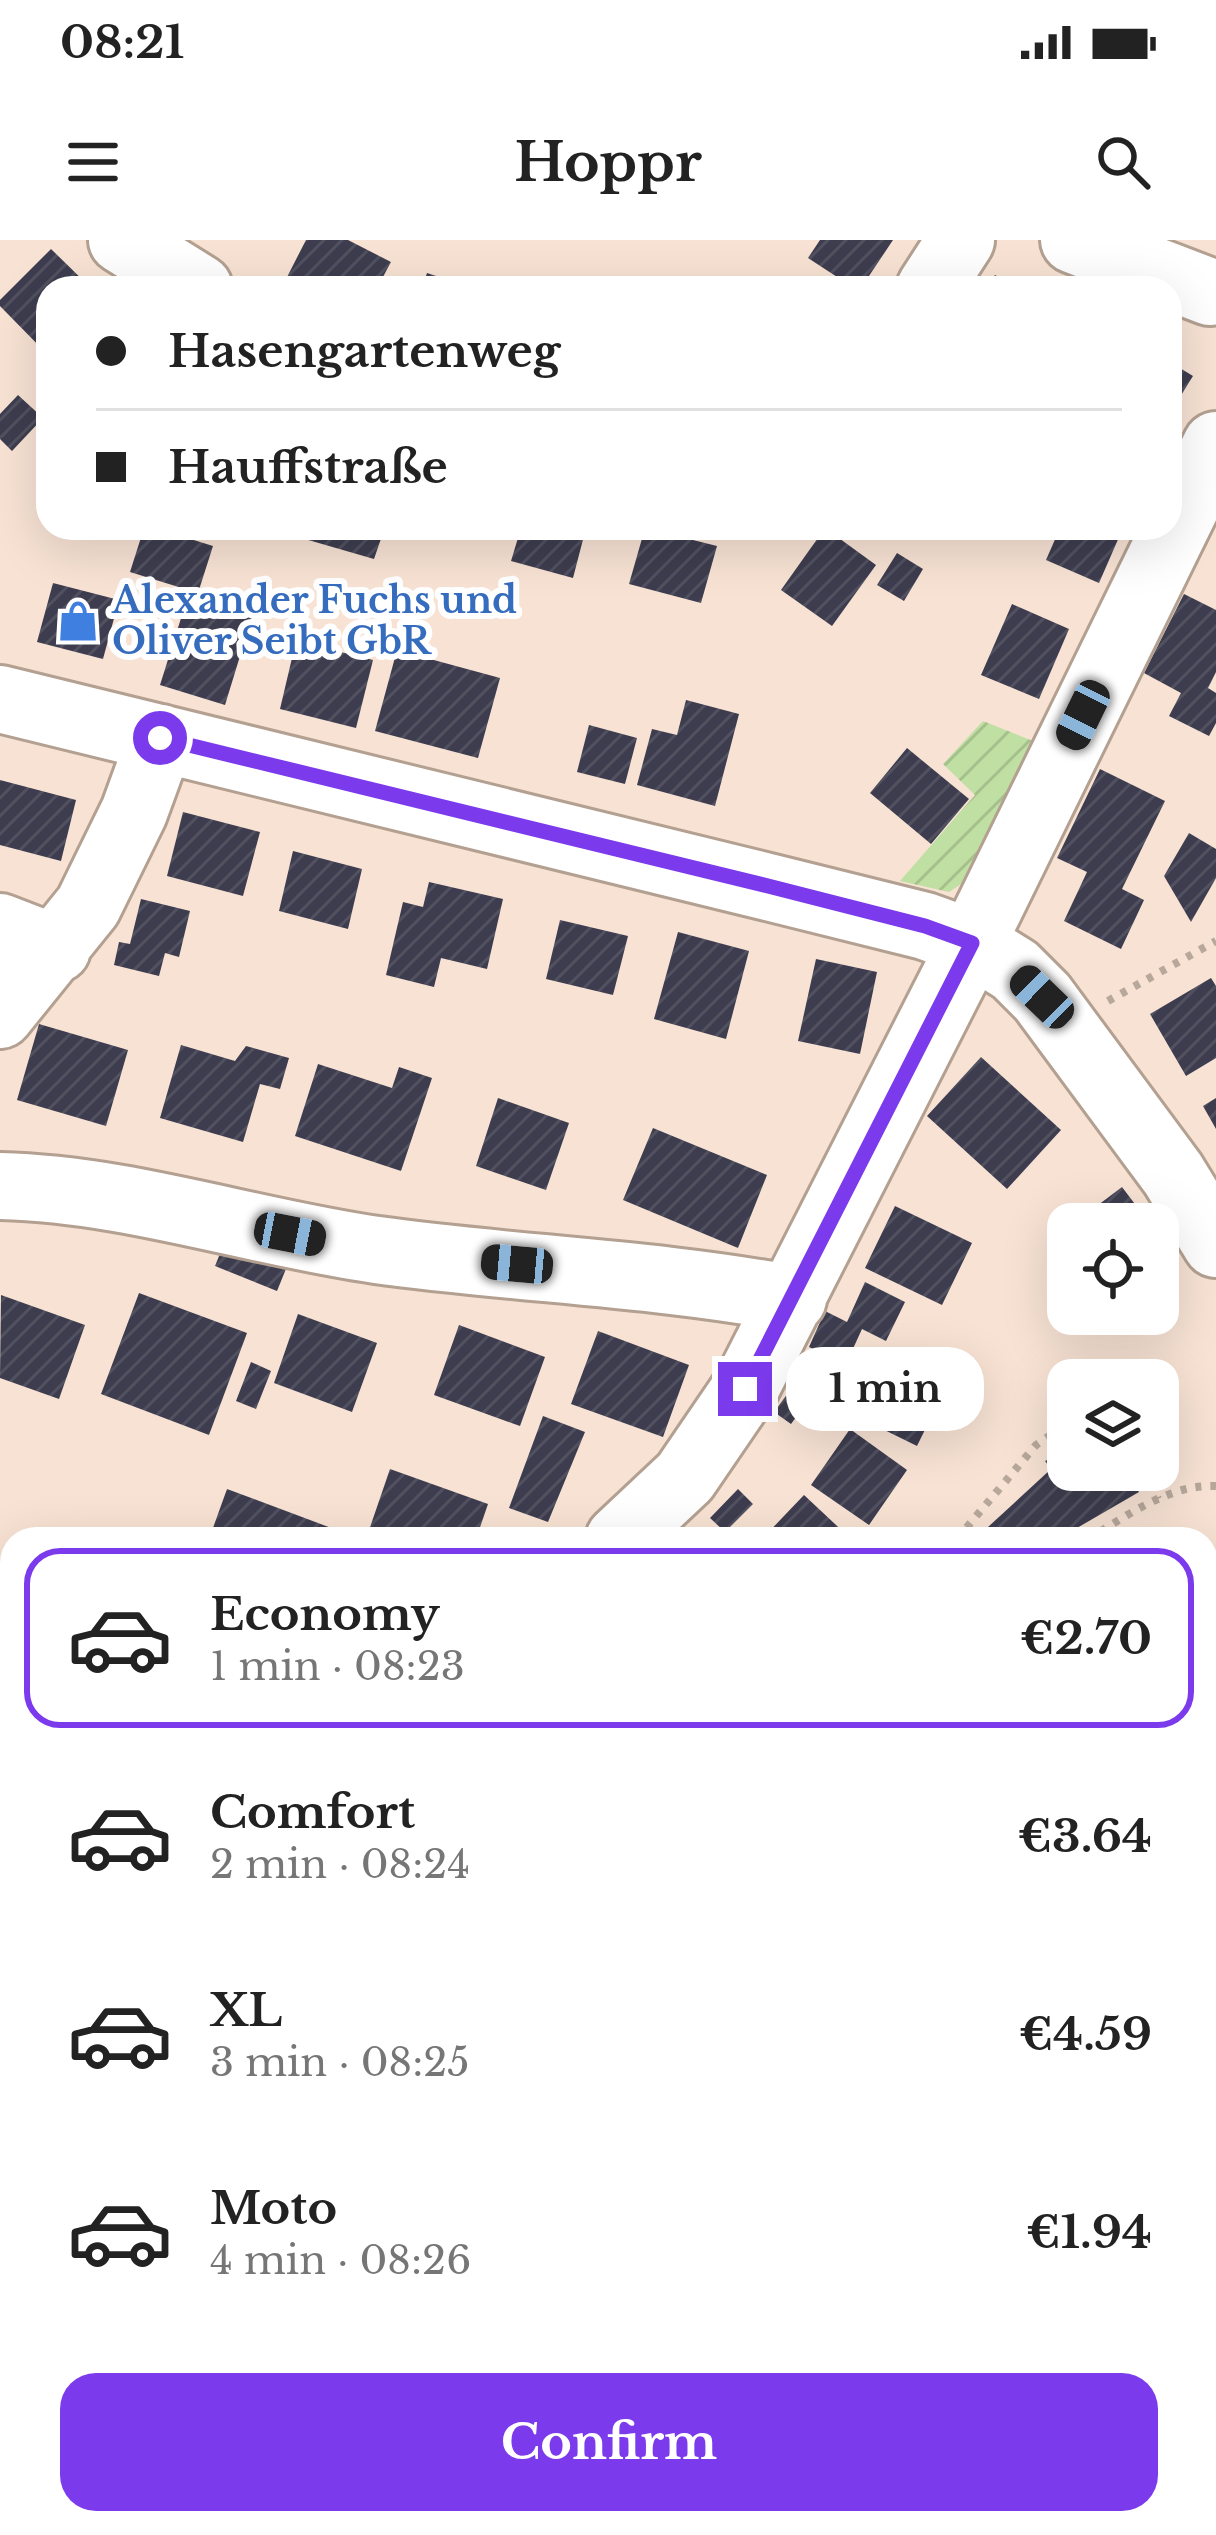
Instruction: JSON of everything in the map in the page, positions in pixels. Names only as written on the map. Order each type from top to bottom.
[{"type":"street","points":[[122,240],[180,276]]},
{"type":"street","points":[[938,276],[961,240]]},
{"type":"street","points":[[1074,240],[1179,276]]},
{"type":"street","points":[[1182,277],[1214,288]]},
{"type":"street","points":[[1182,514],[1216,445]]},
{"type":"street","points":[[633,1527],[670,1494],[716,1437],[793,1298],[1169,540]]},
{"type":"street","points":[[0,699],[768,886],[925,926],[972,943],[1015,970],[1065,1026],[1173,1174],[1216,1244]]},
{"type":"street","points":[[0,1016],[28,938],[88,906],[113,862],[160,738]]},
{"type":"street","points":[[0,1186],[84,1193],[378,1250],[793,1298]]},
{"type":"path","points":[[1065,1026],[1216,941]]},
{"type":"path","points":[[967,1527],[1047,1435]]},
{"type":"path","points":[[1109,1527],[1158,1499],[1189,1488],[1216,1486]]},
{"type":"path","points":[[1154,1491],[1158,1499]]},
{"type":"green space","points":[[983,721],[1033,741],[975,867],[967,880],[949,892],[900,881],[975,795],[943,764]]},
{"type":"building","points":[[306,240],[348,240],[391,262],[383,276],[288,276]]},
{"type":"building","points":[[820,240],[893,240],[869,276],[836,276],[808,258]]},
{"type":"building","points":[[51,249],[79,276],[36,276],[36,343],[0,306],[0,300]]},
{"type":"building","points":[[1182,369],[1193,376],[1182,394]]},
{"type":"building","points":[[18,395],[36,412],[36,425],[12,451],[0,439],[0,414]]},
{"type":"building","points":[[140,540],[194,540],[213,546],[198,593],[130,572]]},
{"type":"building","points":[[308,540],[381,540],[374,559]]},
{"type":"building","points":[[517,540],[583,540],[573,578],[511,561]]},
{"type":"building","points":[[642,540],[693,540],[717,546],[701,603],[629,584]]},
{"type":"building","points":[[816,540],[842,540],[876,565],[832,626],[781,590]]},
{"type":"building","points":[[1055,540],[1118,540],[1099,583],[1046,560]]},
{"type":"building","points":[[897,553],[923,569],[904,601],[877,585]]},
{"type":"building","name":"Alexander Fuchs und Oliver Seibt GbR","points":[[53,583],[119,600],[103,659],[37,642]]},
{"type":"building","points":[[1184,594],[1216,610],[1216,672],[1208,688],[1216,693],[1216,723],[1209,736],[1169,716],[1181,693],[1144,673]]},
{"type":"building","points":[[188,596],[252,617],[225,705],[160,685]]},
{"type":"building","points":[[1012,604],[1069,629],[1039,699],[981,675]]},
{"type":"building","points":[[296,641],[373,660],[356,728],[280,709]]},
{"type":"building","points":[[397,650],[500,678],[478,758],[375,731]]},
{"type":"building","points":[[686,700],[739,714],[715,806],[637,785],[652,729],[677,735]]},
{"type":"building","points":[[589,725],[637,738],[625,784],[577,772]]},
{"type":"building","points":[[907,748],[969,799],[931,844],[870,793]]},
{"type":"building","points":[[1100,769],[1165,801],[1122,889],[1144,900],[1121,949],[1064,921],[1087,872],[1057,858]]},
{"type":"building","points":[[0,780],[76,800],[61,861],[0,845]]},
{"type":"building","points":[[183,812],[260,832],[243,896],[167,876]]},
{"type":"building","points":[[1189,833],[1216,849],[1216,878],[1191,922],[1164,876]]},
{"type":"building","points":[[293,851],[362,869],[348,929],[279,911]]},
{"type":"building","points":[[429,882],[503,899],[487,969],[441,958],[434,987],[386,975],[403,902],[423,907]]},
{"type":"building","points":[[141,899],[190,911],[179,957],[165,953],[159,976],[114,965],[119,942],[130,944]]},
{"type":"building","points":[[560,920],[628,936],[613,995],[546,979]]},
{"type":"building","points":[[678,932],[749,951],[726,1039],[654,1019]]},
{"type":"building","points":[[816,959],[877,972],[860,1054],[798,1041]]},
{"type":"building","points":[[1211,978],[1216,986],[1216,1058],[1186,1076],[1150,1014]]},
{"type":"building","points":[[39,1024],[128,1050],[106,1126],[17,1100]]},
{"type":"building","points":[[181,1045],[235,1061],[246,1046],[289,1058],[280,1089],[260,1084],[243,1142],[160,1118]]},
{"type":"building","points":[[981,1057],[1061,1130],[1007,1189],[927,1116]]},
{"type":"building","points":[[318,1064],[392,1088],[399,1067],[432,1078],[401,1171],[295,1136]]},
{"type":"building","points":[[498,1098],[569,1123],[546,1190],[476,1166]]},
{"type":"building","points":[[1216,1098],[1216,1129],[1203,1106]]},
{"type":"building","points":[[653,1128],[767,1175],[738,1248],[623,1200]]},
{"type":"building","points":[[1122,1187],[1134,1203],[1101,1203]]},
{"type":"building","points":[[895,1206],[972,1243],[942,1305],[865,1268]]},
{"type":"building","points":[[228,1234],[290,1259],[277,1291],[215,1266]]},
{"type":"building","points":[[865,1282],[905,1302],[886,1341],[862,1329],[846,1364],[809,1347],[825,1311],[847,1322]]},
{"type":"building","points":[[139,1293],[247,1333],[209,1435],[101,1394]]},
{"type":"building","points":[[1,1295],[85,1325],[59,1399],[0,1378]]},
{"type":"building","points":[[298,1314],[377,1343],[352,1412],[274,1383]]},
{"type":"building","points":[[459,1325],[545,1357],[520,1426],[434,1395]]},
{"type":"building","points":[[598,1331],[689,1365],[663,1437],[571,1404]]},
{"type":"building","points":[[881,1354],[946,1387],[917,1446],[852,1414]]},
{"type":"building","points":[[251,1362],[271,1371],[256,1409],[236,1401]]},
{"type":"building","points":[[797,1381],[814,1393],[791,1424],[774,1412]]},
{"type":"building","points":[[543,1416],[585,1432],[548,1522],[509,1508]]},
{"type":"building","points":[[850,1429],[907,1470],[869,1525],[811,1485]]},
{"type":"building","points":[[390,1469],[488,1504],[480,1527],[370,1527]]},
{"type":"building","points":[[1047,1473],[1047,1491],[1139,1492],[1079,1527],[988,1527]]},
{"type":"building","points":[[227,1489],[329,1527],[213,1527]]},
{"type":"building","points":[[738,1489],[753,1504],[730,1527],[720,1527],[710,1518]]},
{"type":"building","points":[[804,1495],[838,1527],[773,1527]]},
{"type":"place","name":"Alexander Fuchs und Oliver Seibt GbR","points":[[78,621]]},
{"type":"route","points":[[160,738],[768,886],[925,926],[972,943],[745,1389]]}]
